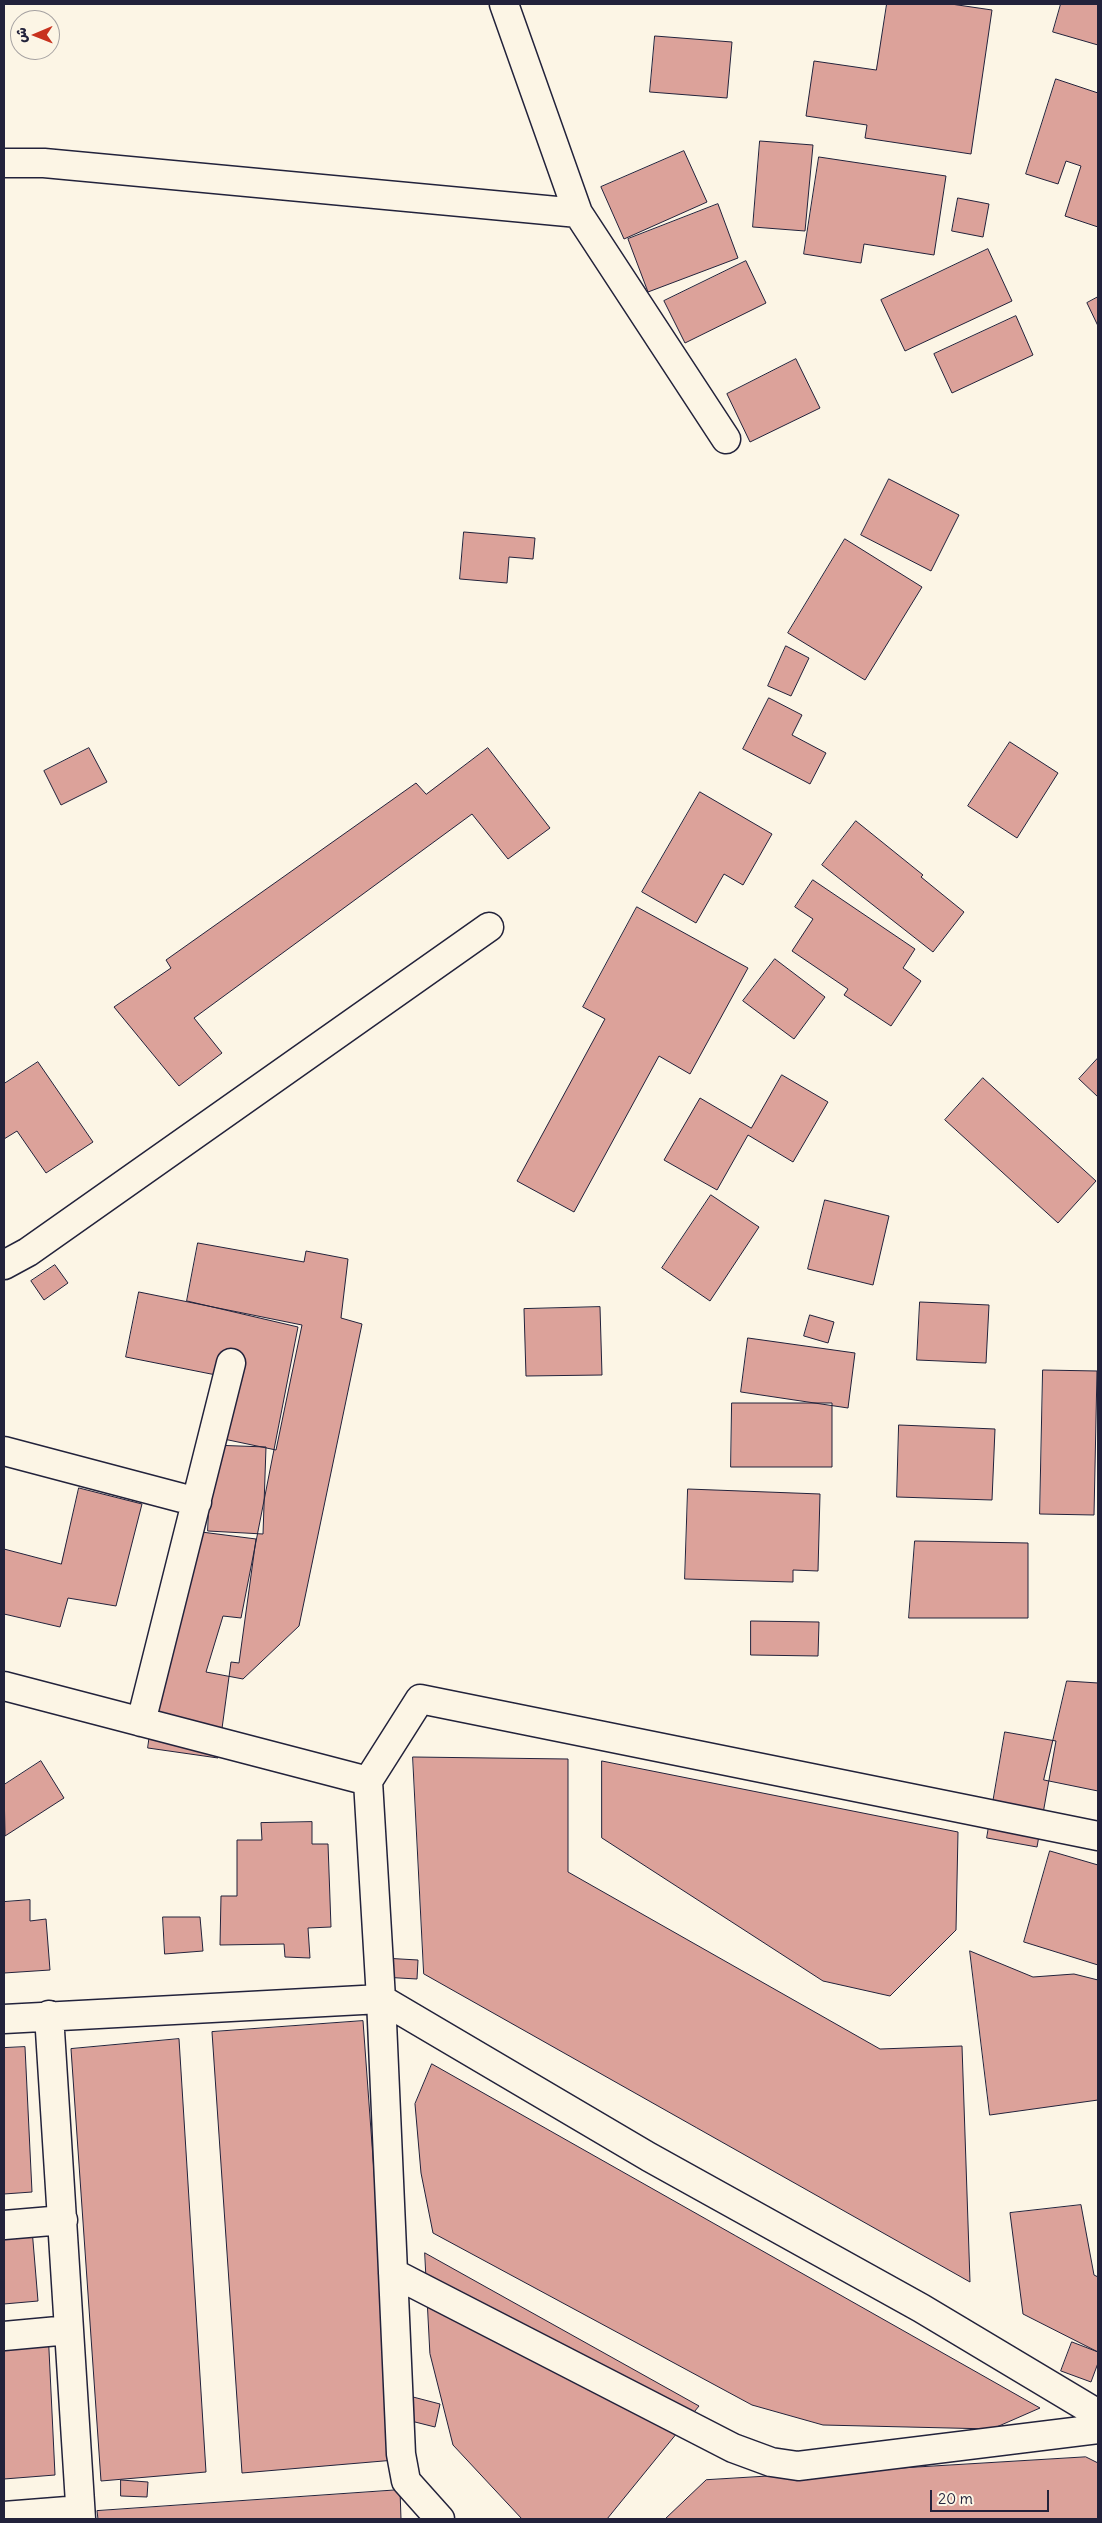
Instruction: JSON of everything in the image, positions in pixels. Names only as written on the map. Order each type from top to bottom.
[{"type":"street","points":[[504,4],[578,213],[726,439]]},
{"type":"street","points":[[4,163],[44,163],[578,213]]},
{"type":"street","points":[[4,1265],[28,1252],[489,927]]},
{"type":"street","points":[[141,1722],[231,1363]]},
{"type":"street","points":[[4,1451],[197,1502]]},
{"type":"street","points":[[4,1686],[368,1781]]},
{"type":"street","points":[[440,2519],[406,2481],[401,2454],[381,1999],[368,1781],[420,1699],[1098,1836]]},
{"type":"street","points":[[4,2019],[49,2015],[381,1999],[649,2157],[921,2308],[1098,2414]]},
{"type":"street","points":[[4,2516],[80,2515],[49,2015]]},
{"type":"street","points":[[4,2225],[62,2220]]},
{"type":"street","points":[[393,2273],[734,2448],[771,2462],[798,2466],[1098,2429]]},
{"type":"street","points":[[4,2336],[69,2330]]},
{"type":"building","points":[[887,4],[951,4],[992,10],[971,154],[865,138],[867,125],[806,116],[814,61],[876,70]]},
{"type":"building","points":[[1061,4],[1098,4],[1098,45],[1053,32]]},
{"type":"building","points":[[655,36],[732,42],[727,98],[650,92]]},
{"type":"building","points":[[1056,79],[1098,93],[1098,227],[1065,216],[1081,166],[1066,161],[1058,184],[1026,174]]},
{"type":"building","points":[[760,141],[813,145],[805,231],[753,227]]},
{"type":"building","points":[[684,151],[707,202],[624,239],[601,187]]},
{"type":"building","points":[[819,157],[946,176],[934,255],[864,244],[861,263],[804,254]]},
{"type":"building","points":[[958,198],[989,204],[983,237],[952,231]]},
{"type":"building","points":[[718,204],[738,258],[648,292],[628,239]]},
{"type":"building","points":[[988,249],[1012,301],[905,351],[881,300]]},
{"type":"building","points":[[746,261],[766,303],[685,343],[664,301]]},
{"type":"building","points":[[1098,297],[1098,326],[1087,303]]},
{"type":"building","points":[[1016,316],[1033,355],[952,393],[934,354]]},
{"type":"building","points":[[796,359],[820,408],[750,442],[727,394]]},
{"type":"building","points":[[889,479],[959,515],[931,571],[861,535]]},
{"type":"building","points":[[464,532],[535,538],[533,559],[509,557],[507,583],[460,579]]},
{"type":"building","points":[[845,539],[922,587],[865,680],[788,633]]},
{"type":"building","points":[[786,646],[809,658],[791,696],[768,686]]},
{"type":"building","points":[[769,698],[802,715],[792,735],[826,753],[810,784],[743,749]]},
{"type":"building","points":[[1010,742],[1058,773],[1017,838],[968,806]]},
{"type":"building","points":[[89,748],[107,782],[61,805],[44,771]]},
{"type":"building","points":[[488,748],[550,828],[508,859],[472,814],[194,1018],[222,1053],[179,1086],[114,1007],[171,968],[166,960],[416,783],[426,794]]},
{"type":"building","points":[[700,792],[772,834],[743,885],[724,874],[696,923],[642,892]]},
{"type":"building","points":[[856,821],[923,875],[921,877],[964,912],[933,952],[822,865]]},
{"type":"building","points":[[813,880],[915,949],[903,968],[921,981],[891,1026],[844,995],[848,989],[792,951],[813,919],[795,907]]},
{"type":"building","points":[[637,907],[748,968],[690,1074],[659,1056],[574,1212],[517,1181],[605,1019],[583,1007]]},
{"type":"building","points":[[775,959],[825,997],[794,1039],[743,1001]]},
{"type":"building","points":[[1098,1058],[1098,1097],[1079,1079]]},
{"type":"building","points":[[38,1062],[93,1142],[46,1173],[17,1131],[4,1139],[4,1084]]},
{"type":"building","points":[[782,1075],[828,1102],[793,1162],[748,1135],[717,1190],[664,1160],[700,1098],[751,1128]]},
{"type":"building","points":[[983,1078],[1096,1181],[1058,1223],[945,1120]]},
{"type":"building","points":[[711,1195],[759,1227],[710,1301],[662,1268]]},
{"type":"building","points":[[825,1200],[889,1216],[873,1285],[808,1269]]},
{"type":"building","points":[[198,1243],[304,1262],[306,1251],[348,1259],[341,1318],[362,1324],[299,1626],[243,1679],[206,1672],[223,1616],[241,1618],[298,1327],[187,1301]]},
{"type":"building","points":[[55,1265],[68,1283],[44,1300],[31,1281]]},
{"type":"building","points":[[139,1292],[302,1325],[276,1450],[219,1438],[231,1378],[126,1357]]},
{"type":"building","points":[[920,1302],[989,1305],[986,1363],[917,1360]]},
{"type":"building","points":[[600,1307],[602,1375],[526,1376],[524,1309]]},
{"type":"building","points":[[810,1315],[834,1322],[828,1343],[804,1336]]},
{"type":"building","points":[[748,1338],[855,1353],[848,1408],[741,1392]]},
{"type":"building","points":[[1043,1370],[1097,1371],[1094,1515],[1040,1514]]},
{"type":"building","points":[[732,1403],[832,1403],[832,1467],[731,1467]]},
{"type":"building","points":[[899,1425],[995,1429],[992,1500],[897,1497]]},
{"type":"building","points":[[212,1445],[266,1447],[263,1534],[208,1531]]},
{"type":"building","points":[[79,1488],[142,1504],[116,1606],[68,1598],[60,1627],[4,1614],[4,1549],[61,1564]]},
{"type":"building","points":[[688,1489],[820,1494],[818,1571],[793,1570],[793,1582],[685,1579]]},
{"type":"building","points":[[178,1529],[256,1539],[239,1663],[231,1662],[218,1758],[148,1748]]},
{"type":"building","points":[[915,1541],[1028,1543],[1028,1618],[909,1618]]},
{"type":"building","points":[[751,1621],[819,1622],[818,1656],[751,1655]]},
{"type":"building","points":[[1067,1681],[1098,1683],[1098,1791],[1044,1780]]},
{"type":"building","points":[[1005,1732],[1056,1741],[1037,1847],[987,1838]]},
{"type":"building","points":[[413,1757],[568,1759],[568,1872],[880,2049],[962,2046],[970,2282],[424,1974]]},
{"type":"building","points":[[41,1761],[64,1798],[5,1836],[4,1785]]},
{"type":"building","points":[[602,1761],[958,1832],[956,1930],[890,1996],[823,1981],[602,1838]]},
{"type":"building","points":[[312,1822],[312,1844],[328,1844],[331,1927],[308,1928],[310,1958],[285,1957],[284,1944],[220,1945],[221,1896],[237,1896],[237,1840],[262,1840],[261,1823]]},
{"type":"building","points":[[1050,1851],[1098,1865],[1098,1965],[1024,1942]]},
{"type":"building","points":[[30,1900],[30,1921],[46,1919],[50,1970],[4,1973],[4,1902]]},
{"type":"building","points":[[163,1917],[200,1917],[203,1951],[165,1954]]},
{"type":"building","points":[[970,1951],[1033,1977],[1074,1974],[1098,1980],[1098,2100],[990,2115]]},
{"type":"building","points":[[383,1958],[418,1960],[417,1979],[382,1977]]},
{"type":"building","points":[[363,2021],[395,2460],[242,2473],[212,2032]]},
{"type":"building","points":[[179,2039],[206,2472],[101,2481],[71,2049]]},
{"type":"building","points":[[25,2047],[32,2192],[4,2194],[4,2048]]},
{"type":"building","points":[[432,2064],[1040,2408],[992,2429],[823,2425],[752,2405],[433,2233],[421,2173],[415,2104]]},
{"type":"building","points":[[1081,2205],[1094,2275],[1098,2277],[1098,2352],[1023,2314],[1010,2213]]},
{"type":"building","points":[[32,2229],[38,2301],[4,2304],[4,2231]]},
{"type":"building","points":[[425,2253],[699,2406],[607,2519],[522,2519],[453,2445],[430,2354]]},
{"type":"building","points":[[48,2329],[55,2475],[4,2479],[4,2331]]},
{"type":"building","points":[[1072,2342],[1098,2352],[1098,2363],[1091,2382],[1061,2371]]},
{"type":"building","points":[[413,2397],[440,2404],[435,2427],[407,2420]]},
{"type":"building","points":[[1086,2457],[1098,2463],[1098,2519],[665,2519],[706,2480]]},
{"type":"building","points":[[121,2480],[148,2482],[147,2497],[121,2496]]},
{"type":"building","points":[[400,2490],[401,2519],[98,2519],[97,2511]]}]
